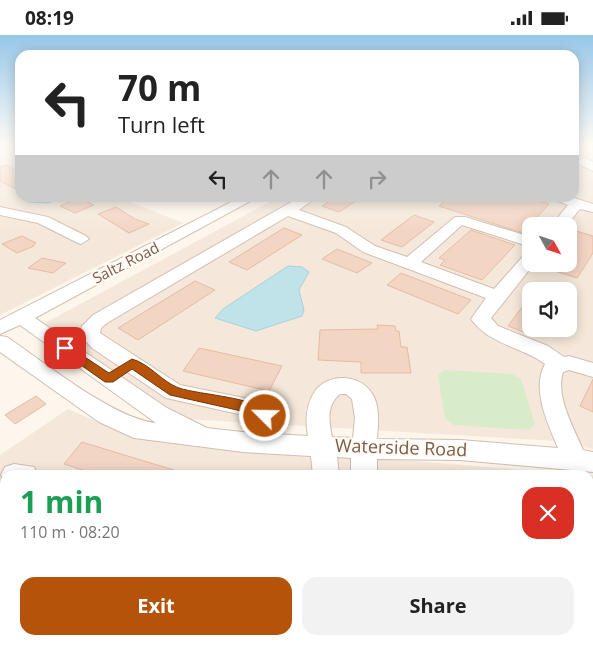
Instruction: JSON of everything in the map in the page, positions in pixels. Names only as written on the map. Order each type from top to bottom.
[{"type":"street","name":"Saltz Road","points":[[0,328],[242,202]]},
{"type":"street","points":[[260,443],[265,428],[265,416],[249,408],[174,392],[90,335],[92,326],[100,319],[302,202]]},
{"type":"street","points":[[570,202],[593,208]]},
{"type":"street","points":[[566,217],[577,204]]},
{"type":"street","points":[[0,211],[43,220],[81,239]]},
{"type":"street","points":[[288,211],[334,227],[356,238],[369,249],[497,296]]},
{"type":"street","points":[[409,264],[460,220],[522,239]]},
{"type":"street","points":[[522,267],[483,313],[481,319],[484,324],[498,334],[541,351],[559,364]]},
{"type":"street","name":"Waterside Road","points":[[21,317],[159,414],[210,439]]},
{"type":"street","name":"Waterside Road","points":[[0,342],[106,416],[143,431],[260,443],[322,445],[364,449],[460,450],[584,460]]},
{"type":"street","points":[[80,398],[132,363]]},
{"type":"street","points":[[584,460],[549,383],[551,371],[559,364],[569,363],[593,370]]},
{"type":"street","points":[[325,470],[317,422],[320,402],[329,389],[340,386],[354,389],[365,400],[367,423],[364,470]]},
{"type":"shaded area","points":[[0,173],[15,173],[15,202],[130,202],[183,223],[0,315]]},
{"type":"shaded area","points":[[579,173],[593,173],[593,449],[555,441],[185,419],[43,324],[270,202],[579,202]]},
{"type":"shaded area","points":[[68,409],[137,439],[524,470],[0,470],[0,455]]},
{"type":"green space","points":[[445,370],[512,374],[521,379],[535,424],[530,430],[454,425],[445,418],[438,375]]},
{"type":"water","points":[[288,266],[302,267],[309,272],[299,290],[304,310],[302,316],[256,331],[215,318],[223,309]]},
{"type":"building","points":[[0,173],[15,173],[15,188],[0,181]]},
{"type":"building","points":[[70,202],[88,202],[94,205],[75,213],[60,206]]},
{"type":"building","points":[[328,202],[354,202],[339,212],[322,206]]},
{"type":"building","points":[[443,202],[542,202],[549,204],[537,217],[522,217],[522,233],[439,206]]},
{"type":"building","points":[[116,207],[135,219],[149,224],[129,233],[98,214]]},
{"type":"building","points":[[414,215],[434,222],[402,247],[381,240]]},
{"type":"building","points":[[284,228],[302,235],[247,270],[229,262]]},
{"type":"building","points":[[471,230],[515,245],[482,280],[440,265],[445,260],[439,258]]},
{"type":"building","points":[[578,232],[593,236],[593,253],[577,278],[561,273],[578,273]]},
{"type":"building","points":[[22,236],[36,243],[34,246],[17,253],[2,244]]},
{"type":"building","points":[[337,249],[372,263],[357,273],[322,259]]},
{"type":"building","points":[[42,258],[66,263],[53,273],[28,268]]},
{"type":"building","points":[[401,273],[471,300],[458,314],[387,285]]},
{"type":"building","points":[[195,281],[215,290],[138,340],[118,328]]},
{"type":"building","points":[[522,307],[522,331],[508,326]]},
{"type":"building","points":[[377,325],[395,326],[396,331],[399,331],[401,347],[407,347],[411,373],[361,373],[361,362],[318,360],[320,330],[378,329]]},
{"type":"building","points":[[199,348],[282,366],[269,391],[183,371]]},
{"type":"building","points":[[593,379],[593,412],[580,406]]},
{"type":"building","points":[[36,396],[46,404],[15,424],[5,415]]},
{"type":"building","points":[[82,442],[173,470],[83,470],[64,464]]},
{"type":"route","points":[[65,348],[109,379],[132,363],[174,392],[249,408],[265,416]]}]
